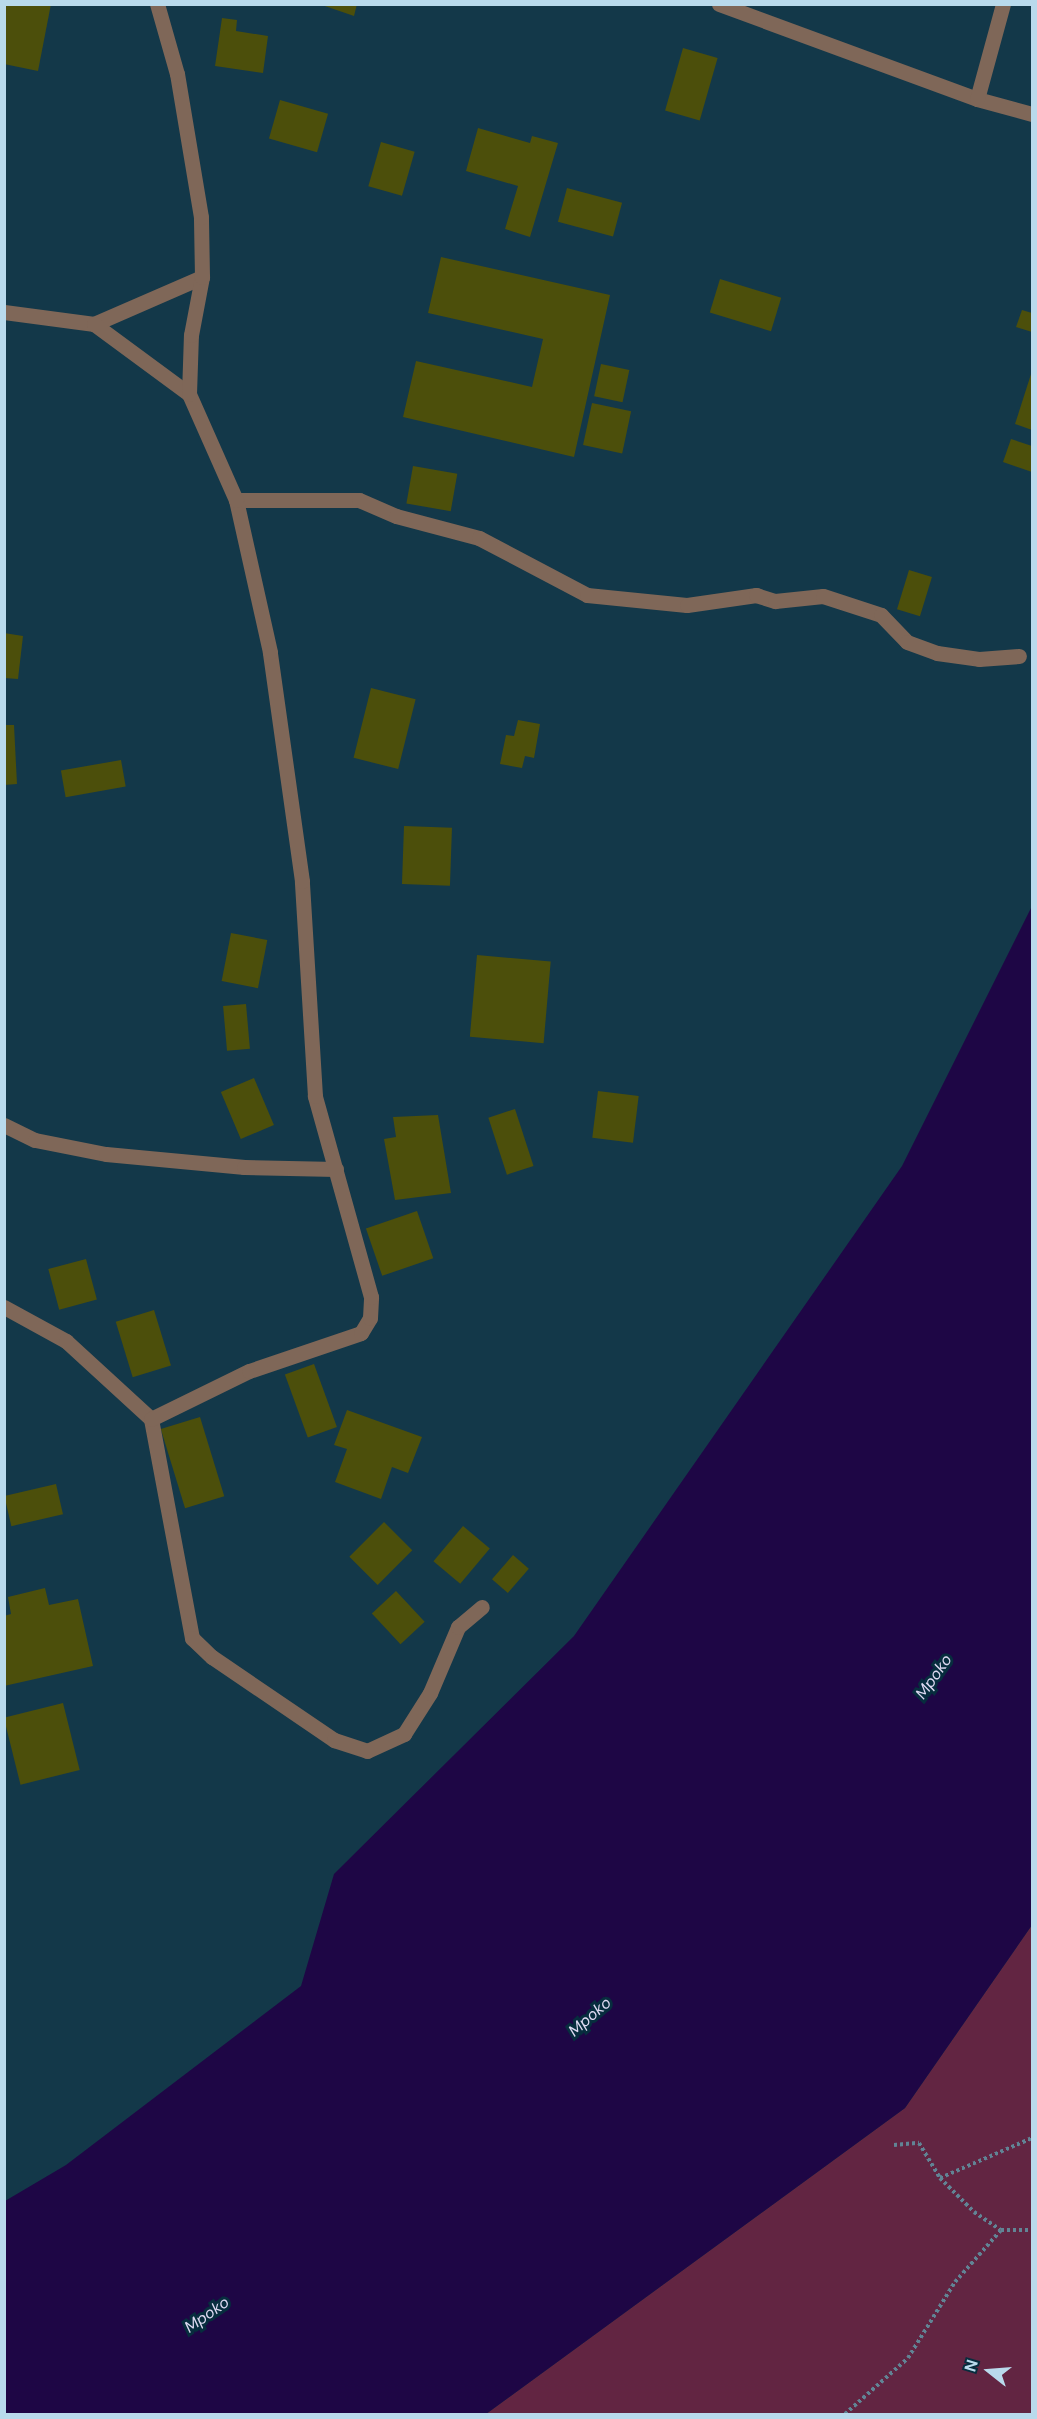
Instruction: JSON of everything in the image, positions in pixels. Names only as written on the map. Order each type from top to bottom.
[{"type":"street","points":[[151,1419],[249,1371],[361,1333],[370,1318],[371,1297],[315,1096],[302,881],[270,652],[236,500],[189,394],[191,335],[202,277],[201,217],[177,74],[157,4]]},
{"type":"street","points":[[719,4],[977,99],[1032,114]]},
{"type":"street","points":[[977,99],[1003,4]]},
{"type":"street","points":[[94,324],[202,277]]},
{"type":"street","points":[[4,312],[94,324],[189,394]]},
{"type":"street","points":[[236,500],[359,500],[396,516],[479,538],[587,595],[687,605],[756,595],[775,601],[823,596],[881,615],[907,642],[937,653],[979,659],[1019,656]]},
{"type":"street","points":[[4,1125],[35,1140],[106,1154],[244,1167],[336,1169]]},
{"type":"street","points":[[4,1307],[66,1341],[151,1419],[192,1638],[212,1657],[334,1740],[367,1751],[404,1734],[430,1693],[458,1627],[482,1607]]},
{"type":"path","points":[[940,2178],[1032,2138]]},
{"type":"path","points":[[894,2145],[919,2143],[940,2178],[974,2212],[1001,2229],[1032,2230]]},
{"type":"path","points":[[845,2415],[908,2358],[955,2282],[1001,2229]]},
{"type":"shaded area","points":[[1032,1925],[1032,2414],[486,2414],[905,2108]]},
{"type":"water","name":"Mpoko","points":[[1032,906],[1032,1925],[905,2108],[486,2414],[5,2414],[5,2201],[66,2165],[301,1986],[334,1874],[574,1636],[902,1166]]},
{"type":"building","points":[[4,4],[51,4],[38,71],[4,64]]},
{"type":"building","points":[[319,4],[357,4],[354,16]]},
{"type":"building","points":[[222,18],[237,20],[236,31],[268,36],[263,73],[215,66]]},
{"type":"building","points":[[683,48],[718,58],[700,120],[665,110]]},
{"type":"building","points":[[280,100],[328,114],[317,152],[269,138]]},
{"type":"building","points":[[478,128],[530,143],[532,136],[558,143],[530,237],[505,229],[518,186],[466,171]]},
{"type":"building","points":[[381,142],[415,152],[402,196],[368,186]]},
{"type":"building","points":[[567,188],[622,203],[613,237],[558,222]]},
{"type":"building","points":[[441,257],[610,295],[574,457],[403,417],[416,361],[532,387],[543,339],[428,313]]},
{"type":"building","points":[[720,279],[781,298],[771,331],[710,312]]},
{"type":"building","points":[[1022,310],[1032,313],[1032,332],[1016,327]]},
{"type":"building","points":[[601,364],[629,370],[623,402],[594,396]]},
{"type":"building","points":[[1032,371],[1032,430],[1015,424]]},
{"type":"building","points":[[592,403],[631,411],[622,453],[583,445]]},
{"type":"building","points":[[1011,439],[1032,446],[1032,472],[1003,462]]},
{"type":"building","points":[[413,466],[457,474],[451,511],[406,503]]},
{"type":"building","points":[[909,570],[932,577],[920,616],[897,609]]},
{"type":"building","points":[[4,633],[23,636],[18,679],[4,678]]},
{"type":"building","points":[[371,688],[416,699],[398,769],[354,758]]},
{"type":"building","points":[[518,720],[540,724],[534,758],[525,756],[522,768],[500,764],[506,735],[514,736]]},
{"type":"building","points":[[4,725],[14,725],[17,784],[4,785]]},
{"type":"building","points":[[121,760],[126,787],[66,797],[61,771]]},
{"type":"building","points":[[404,826],[452,828],[450,886],[402,884]]},
{"type":"building","points":[[231,933],[267,940],[258,988],[222,981]]},
{"type":"building","points":[[477,955],[551,961],[544,1043],[470,1037]]},
{"type":"building","points":[[246,1004],[250,1049],[227,1051],[223,1006]]},
{"type":"building","points":[[254,1078],[274,1125],[241,1139],[221,1092]]},
{"type":"building","points":[[598,1091],[639,1096],[633,1143],[592,1138]]},
{"type":"building","points":[[515,1109],[534,1166],[507,1175],[488,1118]]},
{"type":"building","points":[[438,1115],[451,1193],[395,1200],[384,1139],[396,1137],[393,1117]]},
{"type":"building","points":[[417,1211],[433,1258],[382,1276],[366,1229]]},
{"type":"building","points":[[86,1259],[97,1300],[59,1310],[48,1269]]},
{"type":"building","points":[[154,1310],[171,1365],[133,1377],[116,1322]]},
{"type":"building","points":[[314,1364],[337,1427],[308,1438],[285,1375]]},
{"type":"building","points":[[347,1410],[422,1437],[408,1473],[392,1467],[381,1499],[335,1482],[347,1449],[334,1445]]},
{"type":"building","points":[[200,1417],[224,1496],[185,1508],[161,1429]]},
{"type":"building","points":[[56,1484],[63,1514],[11,1526],[4,1496]]},
{"type":"building","points":[[384,1522],[412,1550],[378,1585],[349,1557]]},
{"type":"building","points":[[463,1526],[490,1548],[460,1584],[433,1561]]},
{"type":"building","points":[[513,1555],[529,1569],[508,1593],[492,1579]]},
{"type":"building","points":[[45,1588],[49,1605],[78,1599],[93,1666],[4,1686],[4,1616],[11,1614],[8,1597]]},
{"type":"building","points":[[396,1591],[425,1622],[401,1644],[372,1614]]},
{"type":"building","points":[[63,1703],[80,1770],[21,1785],[4,1718]]}]
